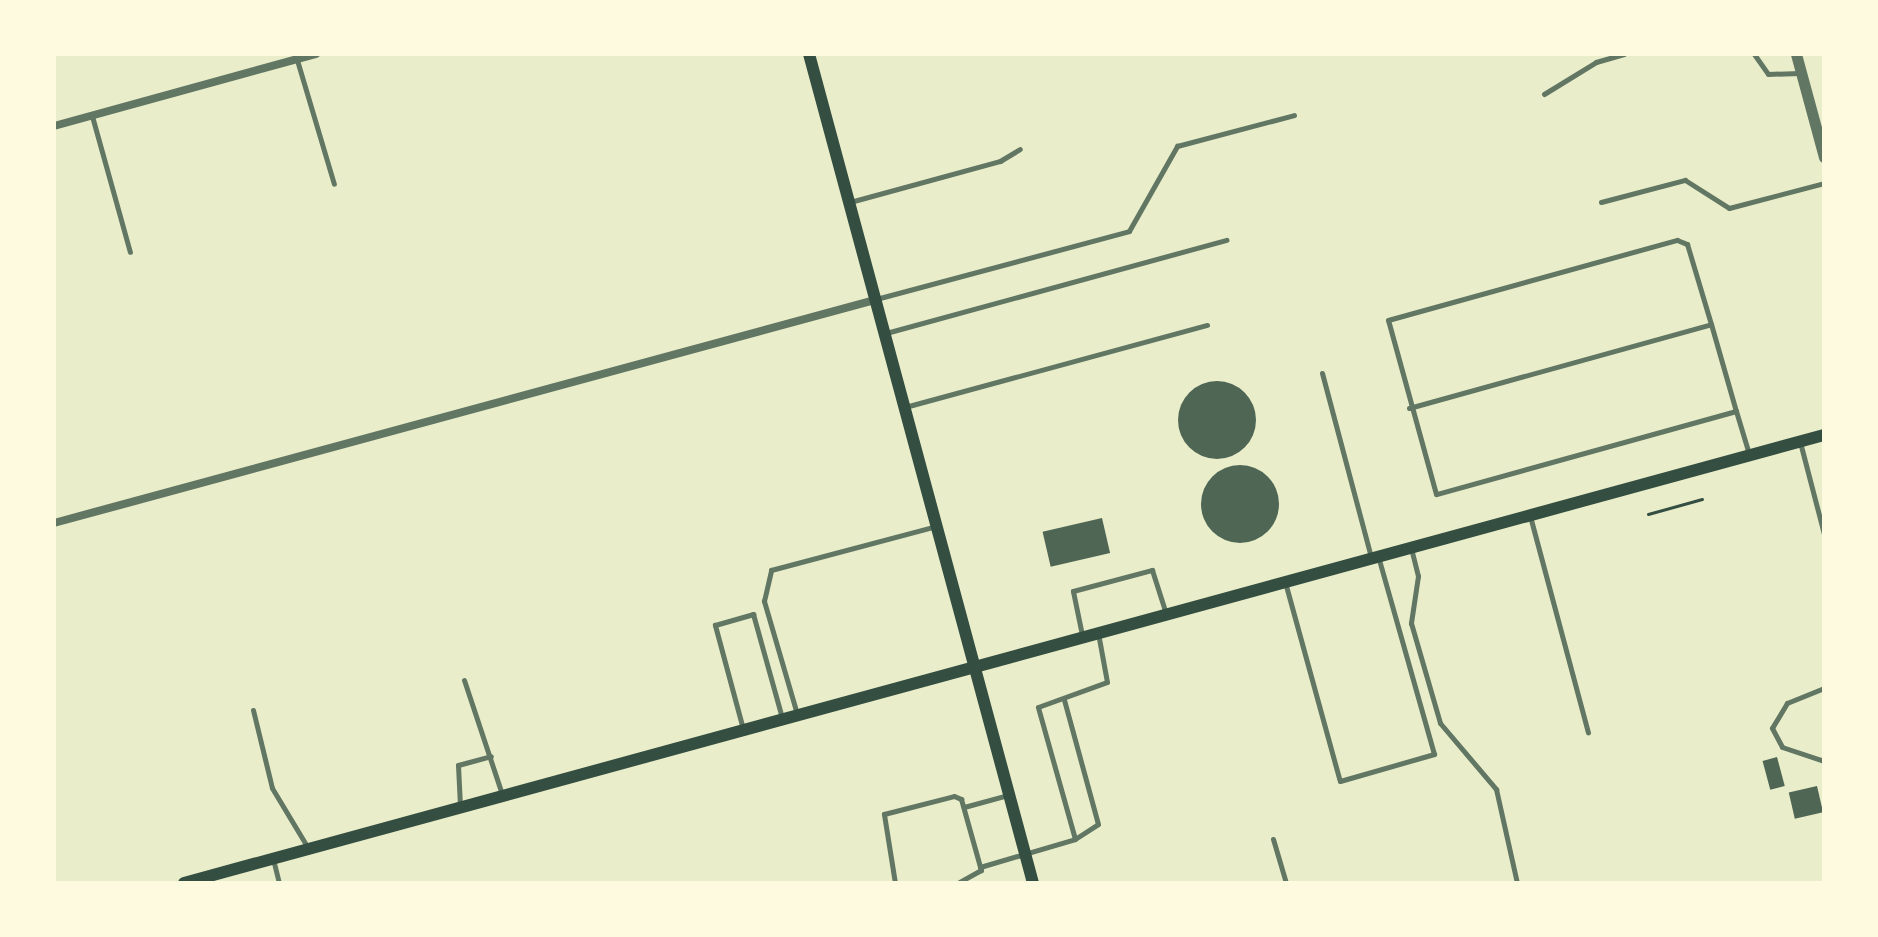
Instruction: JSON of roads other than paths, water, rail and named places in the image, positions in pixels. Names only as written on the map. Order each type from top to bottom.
[{"type":"main road","points":[[809,54],[885,334],[933,527],[1033,883]]},
{"type":"main road","points":[[184,883],[972,665],[1824,435]]},
{"type":"street","points":[[54,126],[316,54]]},
{"type":"street","points":[[1796,54],[1824,157]]},
{"type":"street","points":[[54,523],[875,300]]},
{"type":"lane","points":[[1544,94],[1596,62],[1624,54]]},
{"type":"lane","points":[[1754,54],[1768,74],[1801,73]]},
{"type":"lane","points":[[297,59],[334,184]]},
{"type":"lane","points":[[92,115],[130,252]]},
{"type":"lane","points":[[875,300],[1129,231],[1177,146],[1294,115]]},
{"type":"lane","points":[[849,202],[1000,161],[1020,149]]},
{"type":"lane","points":[[1601,202],[1685,180],[1729,208],[1824,183]]},
{"type":"lane","points":[[885,334],[1227,240]]},
{"type":"lane","points":[[1736,411],[1446,496],[1430,485],[1388,329],[1396,313],[1677,240],[1687,244],[1749,455]]},
{"type":"lane","points":[[1409,408],[1711,324]]},
{"type":"lane","points":[[904,407],[1207,325]]},
{"type":"lane","points":[[1284,581],[1340,781],[1434,754],[1322,373]]},
{"type":"lane","points":[[1800,441],[1824,534]]},
{"type":"lane","points":[[1529,515],[1588,732]]},
{"type":"lane","points":[[797,714],[764,601],[764,580],[786,563],[933,527]]},
{"type":"lane","points":[[1410,547],[1418,576],[1411,623],[1440,723],[1496,789],[1517,883]]},
{"type":"lane","points":[[1082,636],[1073,591],[1152,570],[1166,614]]},
{"type":"lane","points":[[743,729],[715,625],[753,614],[782,718]]},
{"type":"lane","points":[[1075,839],[1038,707],[1107,682],[1097,632]]},
{"type":"lane","points":[[464,680],[503,795]]},
{"type":"lane","points":[[1824,688],[1787,703],[1772,728],[1782,747],[1824,761]]},
{"type":"lane","points":[[980,867],[1075,839],[1098,822],[1064,700]]},
{"type":"lane","points":[[253,710],[272,788],[309,849]]},
{"type":"lane","points":[[460,807],[458,765],[491,756]]},
{"type":"lane","points":[[964,807],[1008,795]]},
{"type":"lane","points":[[895,883],[884,814],[954,796],[964,807],[980,867],[976,878],[958,883]]},
{"type":"lane","points":[[1273,839],[1286,883]]},
{"type":"lane","points":[[273,858],[279,883]]}]
